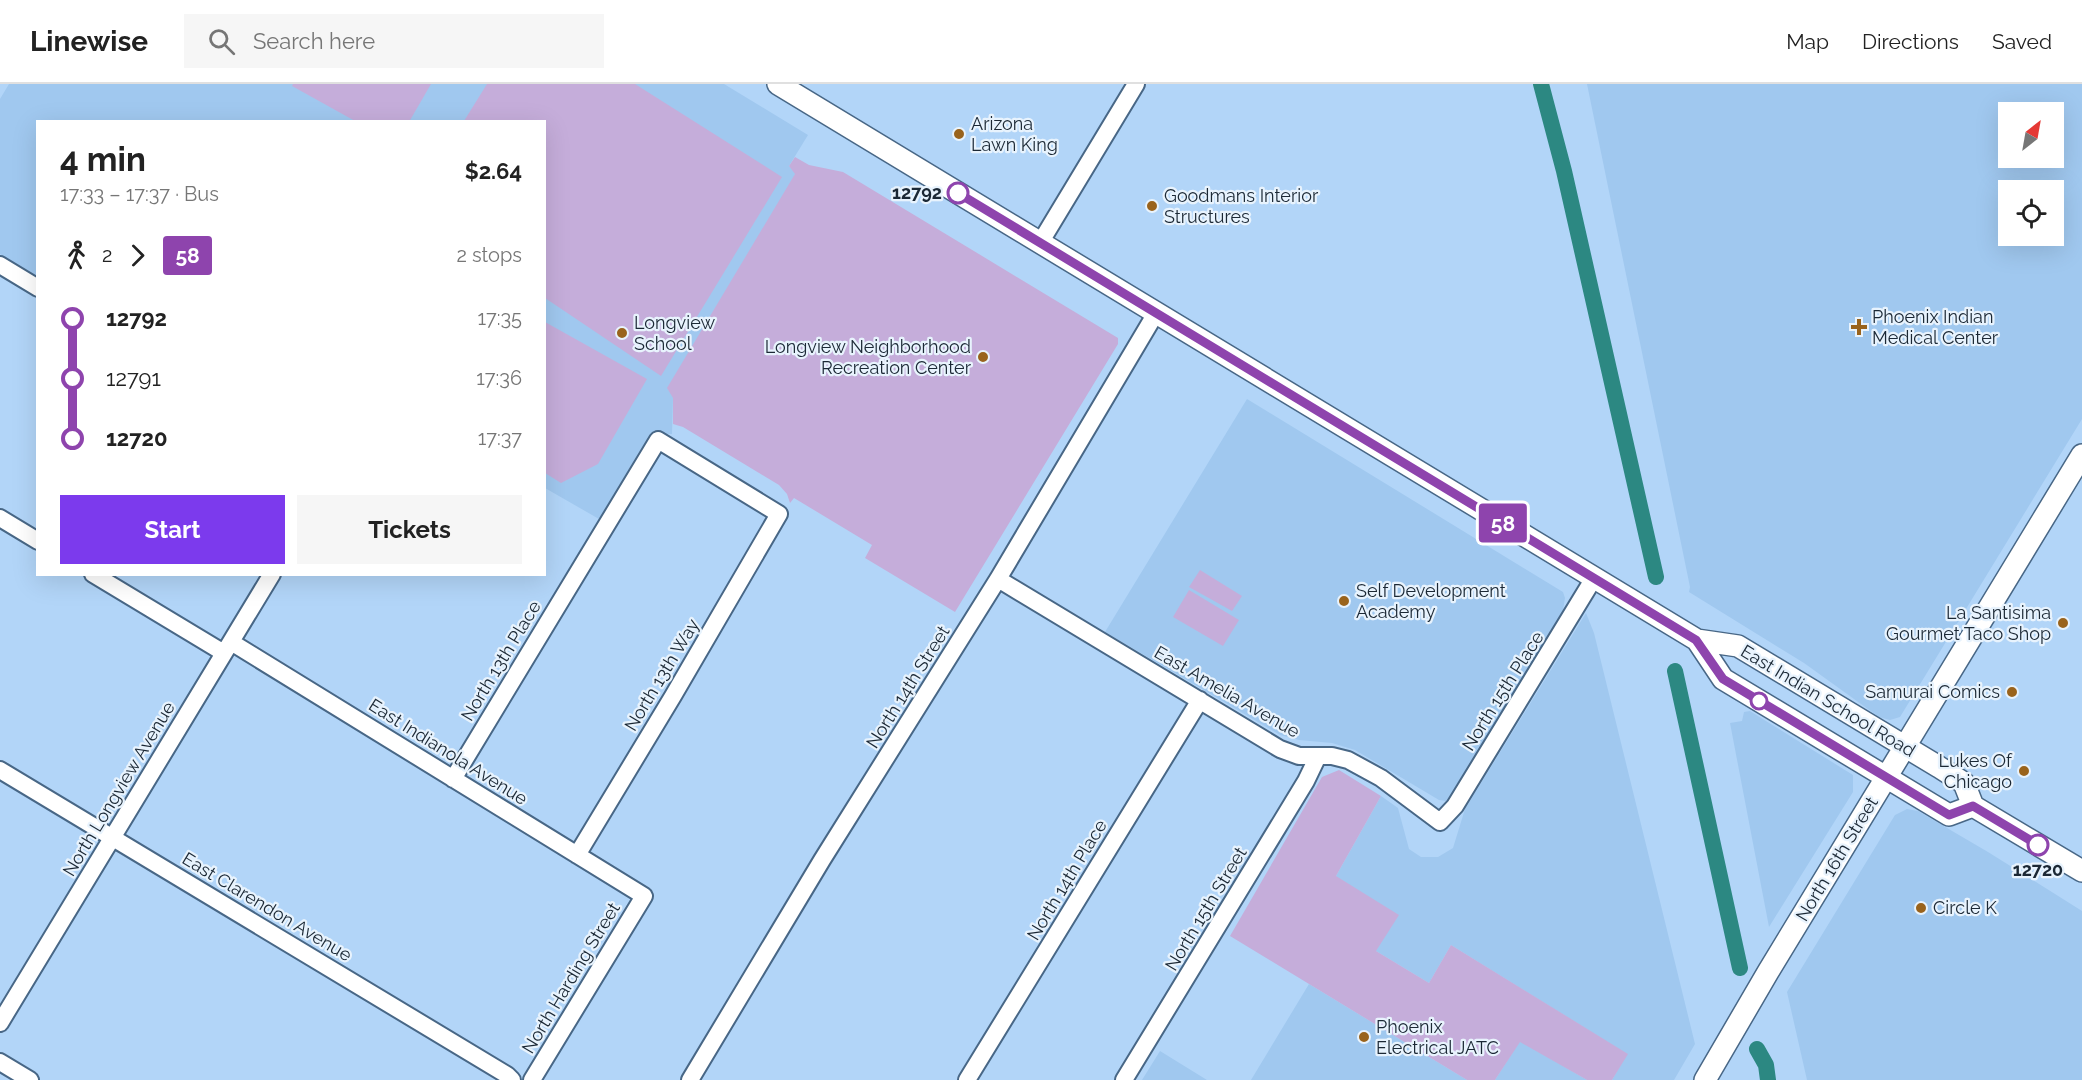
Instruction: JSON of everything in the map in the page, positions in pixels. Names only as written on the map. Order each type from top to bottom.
[{"type":"main road","name":"East Indian School Road","points":[[778,84],[802,90],[1040,243],[1696,640],[1738,646],[1905,746],[1964,783],[1973,806],[1949,815],[1886,778],[1723,679],[1696,640]]},
{"type":"main road","name":"North 16th Street","points":[[1705,1080],[2082,455]]},
{"type":"main road","points":[[1973,806],[2082,871]]},
{"type":"street","points":[[1040,243],[1136,84]]},
{"type":"street","points":[[0,265],[36,287]]},
{"type":"street","name":"North 14th Street","points":[[690,1080],[822,860],[998,579],[1156,313]]},
{"type":"street","name":"North 13th Place","points":[[453,779],[658,440],[779,514]]},
{"type":"street","name":"North 13th Way","points":[[577,855],[779,514]]},
{"type":"street","points":[[0,518],[36,540]]},
{"type":"street","name":"East Indianola Avenue","points":[[97,576],[228,647],[453,779],[644,896]]},
{"type":"street","name":"North Longview Avenue","points":[[0,1023],[271,576]]},
{"type":"street","name":"North 15th Place","points":[[1440,822],[1455,806],[1594,578]]},
{"type":"street","name":"East Amelia Avenue","points":[[998,579],[1280,749],[1299,756],[1332,756],[1348,760],[1382,778],[1440,822]]},
{"type":"street","name":"North 14th Place","points":[[968,1080],[1200,700]]},
{"type":"street","name":"North 15th Street","points":[[1124,1080],[1294,802],[1318,756]]},
{"type":"street","name":"East Clarendon Avenue","points":[[0,770],[512,1080]]},
{"type":"street","name":"North Harding Street","points":[[532,1080],[644,896]]},
{"type":"street","points":[[0,1062],[30,1080]]},
{"type":"shaded area","name":"Longview School","points":[[9,84],[724,84],[808,135],[789,166],[796,173],[673,398],[672,434],[655,436],[642,447],[599,519],[546,489],[546,120],[36,120],[36,276],[0,254],[0,99]]},
{"type":"shaded area","points":[[293,84],[431,84],[410,120],[353,120],[292,86]]},
{"type":"shaded area","points":[[487,84],[635,84],[782,177],[661,376],[546,299],[546,120],[465,120]]},
{"type":"shaded area","name":"Phoenix Indian Medical Center","points":[[1587,84],[2082,84],[2082,419],[1900,717],[1890,720],[1879,717],[1804,663],[1689,592],[1690,587]]},
{"type":"shaded area","points":[[795,157],[809,165],[843,172],[1118,338],[1118,344],[955,612],[865,558],[872,545],[794,498],[790,503],[787,494],[779,485],[683,427],[673,424],[673,398],[667,388],[795,174],[789,166]]},
{"type":"shaded area","points":[[546,323],[647,379],[598,464],[561,483],[546,474]]},
{"type":"shaded area","name":"Self Development Academy","points":[[1247,399],[1563,592],[1565,598],[1563,610],[1450,798],[1446,801],[1439,800],[1355,750],[1332,743],[1299,740],[1280,735],[1105,632]]},
{"type":"shaded area","points":[[1200,570],[1242,596],[1232,611],[1189,587]]},
{"type":"shaded area","points":[[1189,590],[1239,620],[1223,646],[1173,617]]},
{"type":"shaded area","points":[[1586,613],[1594,633],[1695,1044],[1674,1080],[1612,1080],[1627,1054],[1451,945],[1429,983],[1376,951],[1336,876],[1381,796],[1398,808],[1409,849],[1421,857],[1438,857],[1453,848],[1465,809]]},
{"type":"shaded area","points":[[1750,711],[1853,775],[1853,792],[1769,927],[1730,723],[1742,721],[1744,712]]},
{"type":"shaded area","points":[[1339,770],[1381,796],[1336,876],[1399,915],[1376,951],[1429,983],[1451,945],[1628,1054],[1612,1080],[1587,1080],[1520,1042],[1495,1080],[1467,1080],[1230,936],[1322,777]]},
{"type":"shaded area","points":[[1907,809],[1918,811],[2082,911],[2082,1080],[1807,1080],[1787,992],[1895,815]]},
{"type":"shaded area","points":[[1309,984],[1467,1080],[1251,1080]]},
{"type":"shaded area","points":[[1520,1041],[1587,1080],[1495,1080]]},
{"type":"shaded area","points":[[1160,1051],[1207,1080],[1142,1080]]},
{"type":"waterway","points":[[1541,84],[1564,171],[1656,577]]},
{"type":"waterway","points":[[1675,671],[1740,968]]},
{"type":"waterway","points":[[1757,1049],[1766,1065],[1768,1080]]},
{"type":"bus line","name":"58","points":[[958,193],[1696,640],[1723,679],[1886,778],[1949,815],[1973,806],[2038,845]]},
{"type":"place","name":"Arizona Lawn King","points":[[959,134]]},
{"type":"place","name":"12792","points":[[958,193]]},
{"type":"place","name":"Goodmans Interior Structures","points":[[1152,206]]},
{"type":"place","name":"Phoenix Indian Medical Center","points":[[1859,327]]},
{"type":"place","name":"Longview School","points":[[622,333]]},
{"type":"place","name":"Longview Neighborhood Recreation Center","points":[[983,357]]},
{"type":"place","name":"Self Development Academy","points":[[1344,601]]},
{"type":"place","name":"La Santisima Gourmet Taco Shop","points":[[2063,623]]},
{"type":"place","name":"Samurai Comics","points":[[2012,692]]},
{"type":"place","name":"Lukes Of Chicago","points":[[2024,771]]},
{"type":"place","name":"12720","points":[[2038,845]]},
{"type":"place","name":"Circle K","points":[[1921,908]]},
{"type":"place","name":"Phoenix Electrical JATC","points":[[1364,1037]]}]
